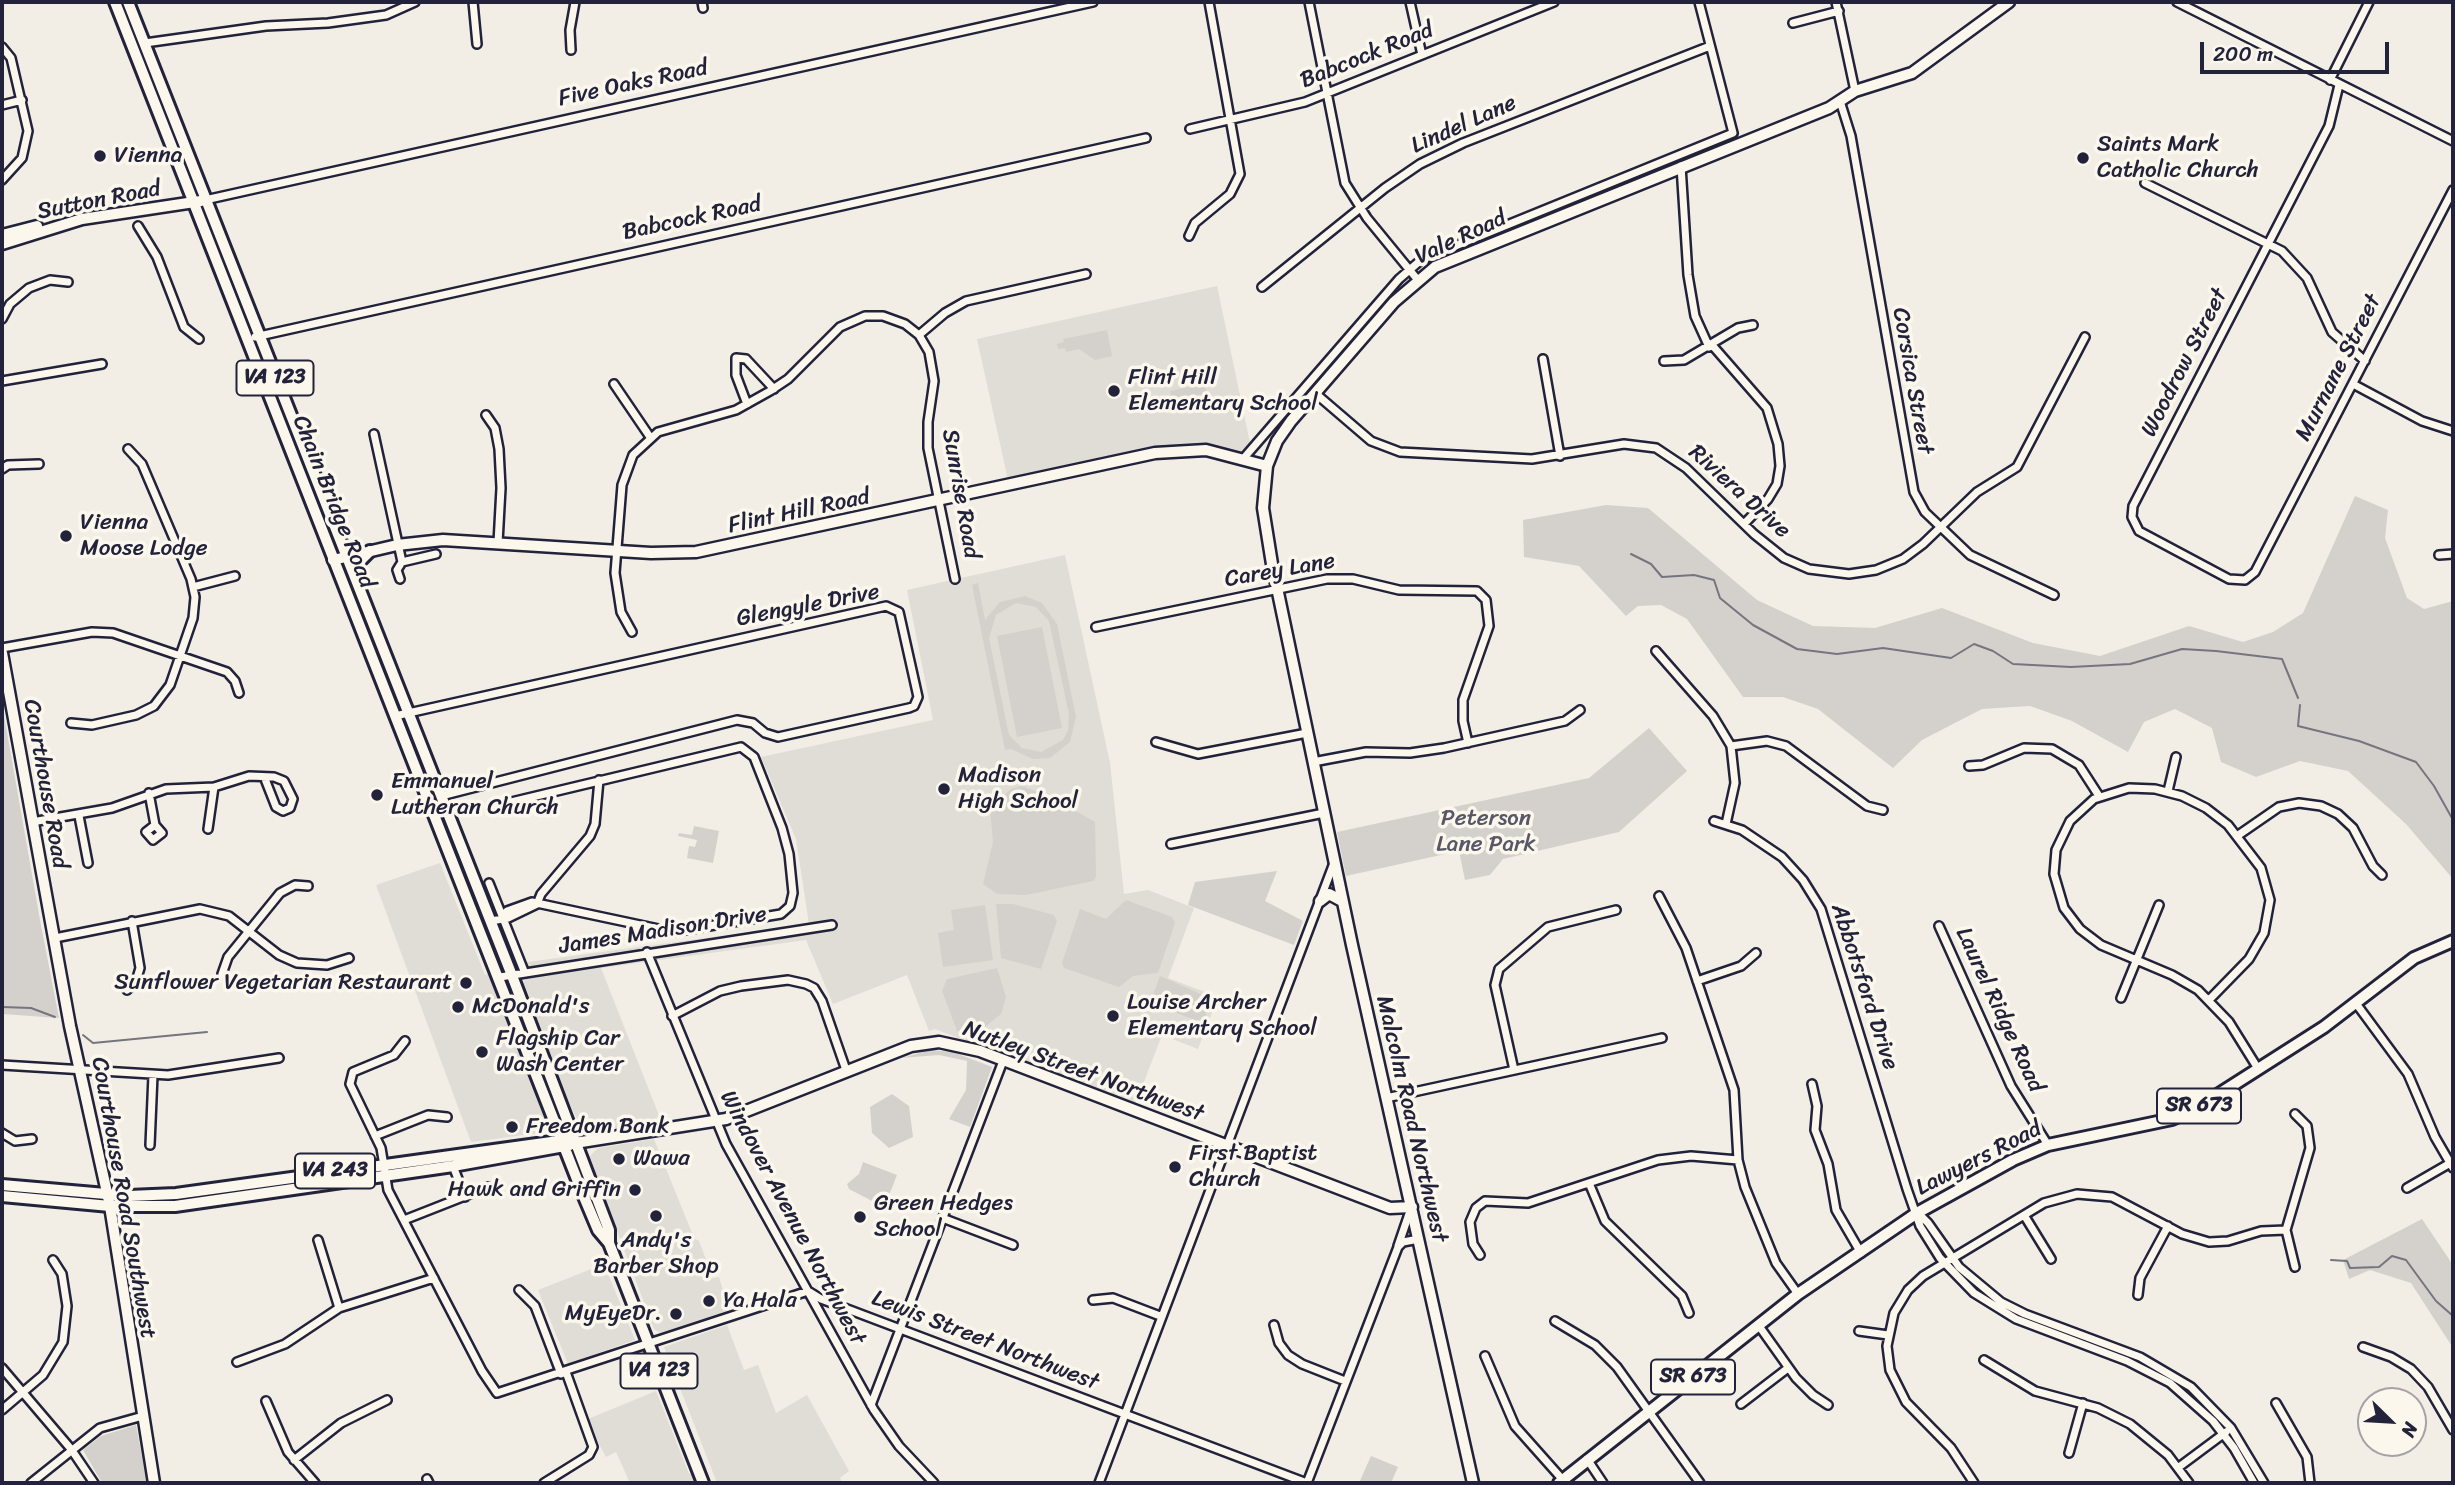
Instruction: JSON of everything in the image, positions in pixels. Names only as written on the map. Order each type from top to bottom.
[{"type":"main road","name":"Chain Bridge Road","points":[[116,2],[395,716],[505,975]]},
{"type":"main road","name":"Chain Bridge Road","points":[[128,2],[491,921],[505,975]]},
{"type":"main road","points":[[355,582],[358,563],[370,551]]},
{"type":"main road","name":"Lawyers Road","points":[[1561,1481],[1798,1294],[1917,1213],[2012,1160],[2048,1145],[2172,1119],[2197,1108],[2257,1067],[2309,1037],[2414,958],[2453,941]]},
{"type":"main road","name":"VA 123","points":[[505,975],[596,1226],[609,1243],[703,1483]]},
{"type":"main road","name":"VA 243","points":[[2,1185],[108,1195],[187,1193],[384,1170],[453,1166],[567,1143]]},
{"type":"main road","name":"VA 243","points":[[2,1196],[110,1206],[174,1206],[384,1170],[567,1143]]},
{"type":"street","points":[[145,43],[266,26],[328,23],[386,15],[415,2]]},
{"type":"street","points":[[473,2],[477,44]]},
{"type":"street","points":[[570,50],[575,2]]},
{"type":"street","name":"Five Oaks Road","points":[[205,200],[1093,2]]},
{"type":"street","points":[[1189,236],[1195,223],[1230,194],[1238,182],[1240,166],[1209,2]]},
{"type":"street","points":[[1309,2],[1342,174],[1360,207],[1418,279]]},
{"type":"street","points":[[1410,2],[1422,55]]},
{"type":"street","name":"Babcock Road","points":[[1190,129],[1288,107],[1327,94],[1554,2]]},
{"type":"street","points":[[1699,2],[1736,143]]},
{"type":"street","points":[[1836,2],[1855,91]]},
{"type":"street","name":"Vale Road","points":[[1313,762],[1263,508],[1267,466],[1284,431],[1418,279],[1446,261],[1840,101],[1855,91],[1912,73],[2010,2]]},
{"type":"street","points":[[2177,2],[2453,141]]},
{"type":"street","points":[[2330,80],[2369,2]]},
{"type":"street","points":[[1793,23],[1839,11]]},
{"type":"street","name":"Lindel Lane","points":[[1262,286],[1401,176],[1443,152],[1710,46]]},
{"type":"street","points":[[2,47],[10,55],[28,124],[27,145],[18,164],[2,180]]},
{"type":"street","name":"Woodrow Street","points":[[2261,564],[2245,580],[2229,579],[2147,537],[2135,526],[2132,512],[2329,126],[2339,85]]},
{"type":"street","points":[[2,105],[22,100]]},
{"type":"street","name":"Corsica Street","points":[[1840,101],[1851,136],[1910,483],[1919,503],[1940,527],[1982,563],[2054,596]]},
{"type":"street","points":[[1243,459],[1409,269],[1437,251],[1732,133]]},
{"type":"street","name":"Babcock Road","points":[[247,339],[1146,138]]},
{"type":"street","points":[[1681,166],[1686,267],[1695,316],[1710,346],[1767,408],[1778,444],[1780,466],[1777,484],[1768,499],[1744,524]]},
{"type":"street","points":[[2145,183],[2282,251],[2300,269],[2333,332],[2365,361]]},
{"type":"street","name":"Murnane Street","points":[[2261,564],[2453,190]]},
{"type":"street","name":"Sutton Road","points":[[2,244],[58,224],[205,200]]},
{"type":"street","points":[[2,235],[31,226],[58,224]]},
{"type":"street","points":[[138,226],[157,257],[184,327],[199,339]]},
{"type":"street","points":[[632,632],[617,600],[617,551],[624,474],[633,455],[650,437],[747,404],[774,389],[840,327],[857,318],[874,315],[892,318],[919,335],[945,313],[966,301],[1086,274]]},
{"type":"street","points":[[2,319],[15,298],[29,288],[52,280],[68,282]]},
{"type":"street","points":[[1664,361],[1684,360],[1738,328],[1753,325]]},
{"type":"street","name":"Sunrise Road","points":[[919,335],[929,352],[934,371],[928,435],[955,579]]},
{"type":"street","name":"Riviera Drive","points":[[1315,393],[1362,434],[1388,449],[1532,458],[1560,456],[1624,444],[1656,448],[1686,468],[1784,558],[1809,569],[1836,574],[1863,573],[1890,565],[1914,552],[1983,487],[2017,467],[2085,337]]},
{"type":"street","points":[[747,404],[736,375],[736,358],[746,359],[774,389]]},
{"type":"street","points":[[1544,359],[1560,456]]},
{"type":"street","points":[[2,382],[102,364]]},
{"type":"street","points":[[614,384],[650,437]]},
{"type":"street","points":[[2353,384],[2421,421],[2453,431]]},
{"type":"street","points":[[486,415],[497,435],[501,468],[498,544]]},
{"type":"street","points":[[374,434],[402,562]]},
{"type":"street","points":[[71,723],[92,726],[146,711],[166,693],[195,607],[193,587],[142,464],[128,449]]},
{"type":"street","name":"Flint Hill Road","points":[[333,560],[397,545],[443,540],[676,553],[718,549],[1155,453],[1199,450],[1267,466]]},
{"type":"street","points":[[2,469],[8,465],[39,464]]},
{"type":"street","points":[[400,579],[397,570],[402,562],[436,554]]},
{"type":"street","points":[[2439,555],[2453,554]]},
{"type":"street","points":[[193,587],[235,576]]},
{"type":"street","name":"Carey Lane","points":[[1096,627],[1343,578],[1399,590],[1472,591],[1484,596],[1489,626],[1463,700],[1463,721],[1468,743]]},
{"type":"street","name":"Glengyle Drive","points":[[395,716],[886,606],[899,612],[918,697],[914,706],[778,737],[765,733],[753,723],[737,720],[441,796]]},
{"type":"street","points":[[2,650],[104,632],[227,672],[235,681],[239,693]]},
{"type":"street","name":"Courthouse Road","points":[[2,650],[51,921]]},
{"type":"street","points":[[1656,651],[1713,716],[1731,746],[1735,783],[1726,824]]},
{"type":"street","points":[[1313,762],[1366,751],[1425,752],[1565,721],[1580,710]]},
{"type":"street","points":[[1156,741],[1198,754],[1307,733]]},
{"type":"street","points":[[1731,746],[1767,741],[1786,746],[1867,806],[1883,810]]},
{"type":"street","points":[[491,921],[529,902],[673,932],[775,916],[790,906],[793,893],[785,840],[754,757],[746,749],[734,747],[507,803]]},
{"type":"street","points":[[1969,766],[1983,765],[2024,748],[2052,750],[2079,765],[2099,796]]},
{"type":"street","points":[[2168,791],[2176,757]]},
{"type":"street","name":"Malcolm Road Northwest","points":[[1313,762],[1473,1483]]},
{"type":"street","points":[[33,822],[79,816],[112,808],[149,793],[180,787],[214,787],[243,776],[279,778],[288,786],[293,799],[290,808],[283,811],[276,807],[265,779]]},
{"type":"street","points":[[537,904],[593,830],[599,780]]},
{"type":"street","points":[[208,829],[214,787]]},
{"type":"street","points":[[2209,1000],[2254,953],[2268,922],[2270,900],[2265,878],[2256,858],[2237,836],[2206,808],[2168,791],[2129,788],[2099,796],[2077,813],[2063,831],[2054,862],[2056,887],[2064,908],[2080,929],[2101,945],[2178,978],[2209,1000],[2229,1022],[2257,1067]]},
{"type":"street","points":[[149,793],[155,825]]},
{"type":"street","points":[[2237,836],[2279,807],[2299,803],[2321,806],[2338,814],[2353,828],[2382,875]]},
{"type":"street","points":[[1171,844],[1324,813]]},
{"type":"street","points":[[79,816],[88,863]]},
{"type":"street","name":"Abbotsford Drive","points":[[1714,821],[1756,838],[1782,857],[1803,880],[1821,909],[1920,1226],[1948,1261],[1984,1300],[2015,1319],[2154,1373],[2200,1406],[2224,1434],[2254,1483]]},
{"type":"street","points":[[1099,1483],[1160,1316],[1334,863]]},
{"type":"street","points":[[489,883],[524,971]]},
{"type":"street","points":[[222,974],[228,957],[284,890],[295,886],[308,886]]},
{"type":"street","points":[[1320,901],[1329,894],[1342,901]]},
{"type":"street","points":[[1659,896],[1680,934],[1734,1090],[1738,1160],[1745,1187],[1776,1263],[1798,1294]]},
{"type":"street","points":[[2121,998],[2160,905]]},
{"type":"street","points":[[55,938],[200,909],[229,916],[279,955],[297,963],[327,965],[349,958]]},
{"type":"street","points":[[1514,1070],[1495,985],[1499,969],[1543,929],[1616,910]]},
{"type":"street","name":"Courthouse Road Southwest","points":[[51,921],[108,1195],[154,1483]]},
{"type":"street","points":[[127,990],[136,981],[141,968],[132,921]]},
{"type":"street","name":"James Madison Drive","points":[[505,975],[832,925]]},
{"type":"street","name":"Laurel Ridge Road","points":[[1939,926],[2011,1086],[2048,1145]]},
{"type":"street","name":"Windover Avenue Northwest","points":[[647,952],[715,1121],[871,1405],[894,1440],[934,1483]]},
{"type":"street","points":[[1697,981],[1741,966],[1756,953]]},
{"type":"street","points":[[671,1016],[720,992],[741,986],[788,980],[806,984],[814,988],[822,1001],[846,1070]]},
{"type":"street","points":[[2355,1002],[2408,1074],[2452,1164],[2407,1188]]},
{"type":"street","points":[[1386,1098],[1662,1038]]},
{"type":"street","points":[[405,1041],[394,1055],[353,1072],[349,1084],[375,1136],[384,1170],[404,1220],[482,1371],[497,1393],[808,1291]]},
{"type":"street","name":"Nutley Street Northwest","points":[[567,1143],[715,1121],[846,1070],[928,1042],[965,1047],[1390,1208],[1412,1207]]},
{"type":"street","points":[[2,1065],[81,1072],[177,1075],[279,1058]]},
{"type":"street","points":[[871,1405],[1003,1061]]},
{"type":"street","points":[[150,1145],[153,1075]]},
{"type":"street","points":[[1812,1084],[1817,1106],[1815,1129],[1828,1164],[1836,1210],[1861,1253]]},
{"type":"street","points":[[2295,1114],[2307,1126],[2310,1148],[2286,1230],[2295,1267]]},
{"type":"street","points":[[375,1136],[428,1115],[447,1117]]},
{"type":"street","points":[[2,1133],[15,1141],[32,1139]]},
{"type":"street","points":[[1480,1255],[1473,1244],[1471,1222],[1480,1204],[1492,1199],[1528,1203],[1666,1158],[1691,1156],[1738,1160]]},
{"type":"street","points":[[453,1166],[465,1197]]},
{"type":"street","points":[[1589,1183],[1605,1221],[1682,1296],[1689,1313]]},
{"type":"street","points":[[404,1220],[488,1187]]},
{"type":"street","points":[[1974,1483],[1951,1448],[1899,1392],[1888,1358],[1888,1335],[1894,1313],[1908,1290],[1923,1276],[2055,1199],[2088,1194],[2123,1201],[2193,1238],[2215,1242],[2234,1240],[2261,1231],[2286,1230]]},
{"type":"street","points":[[1307,1483],[1412,1207]]},
{"type":"street","points":[[2024,1215],[2051,1259]]},
{"type":"street","points":[[944,1219],[1013,1245]]},
{"type":"street","points":[[2138,1295],[2140,1278],[2168,1226]]},
{"type":"street","points":[[1398,1247],[1403,1242],[1419,1238]]},
{"type":"street","points":[[318,1240],[339,1308]]},
{"type":"street","points":[[2,1410],[24,1394],[53,1363],[66,1331],[68,1306],[64,1282],[53,1260]]},
{"type":"street","name":"Abbotsford Drive","points":[[1948,1261],[2001,1302],[2167,1370],[2205,1399],[2231,1428],[2264,1483]]},
{"type":"street","points":[[237,1362],[285,1343],[339,1308],[434,1278]]},
{"type":"street","points":[[519,1290],[535,1306],[593,1447],[589,1455],[544,1483]]},
{"type":"street","name":"Lewis Street Northwest","points":[[808,1291],[821,1299],[1307,1483]]},
{"type":"street","points":[[1093,1300],[1113,1298],[1160,1316]]},
{"type":"street","points":[[1555,1321],[1582,1335],[1606,1355],[1650,1411],[1700,1483]]},
{"type":"street","points":[[1274,1325],[1279,1343],[1288,1355],[1345,1381]]},
{"type":"street","points":[[1759,1326],[1805,1389],[1828,1405]]},
{"type":"street","points":[[1859,1331],[1888,1335]]},
{"type":"street","points":[[2362,1347],[2391,1357],[2411,1369],[2428,1387],[2453,1430]]},
{"type":"street","points":[[1485,1356],[1515,1426],[1561,1481]]},
{"type":"street","points":[[1984,1360],[2029,1388],[2114,1415],[2144,1433],[2179,1467],[2189,1483]]},
{"type":"street","points":[[2,1368],[71,1449],[94,1483]]},
{"type":"street","points":[[1741,1404],[1788,1368]]},
{"type":"street","points":[[294,1460],[341,1423],[387,1400]]},
{"type":"street","points":[[266,1401],[282,1442],[315,1483]]},
{"type":"street","points":[[2276,1403],[2307,1457],[2310,1483]]},
{"type":"street","points":[[2069,1453],[2083,1404]]},
{"type":"street","points":[[31,1483],[71,1449],[108,1424],[143,1416]]},
{"type":"street","points":[[2179,1467],[2231,1428]]},
{"type":"street","points":[[1587,1458],[1603,1483]]},
{"type":"shaded area","name":"Flint Hill Elementary School","points":[[1217,286],[1250,443],[1241,452],[1200,445],[1169,445],[1008,480],[977,339]]},
{"type":"shaded area","name":"Madison High School","points":[[1065,555],[1110,763],[1124,894],[1148,890],[1194,908],[1168,978],[1218,997],[1198,1049],[1162,1035],[1135,1105],[935,1029],[929,1031],[907,975],[833,1004],[806,940],[601,968],[662,1123],[589,1133],[582,1129],[551,1066],[523,983],[525,980],[519,980],[513,964],[809,924],[796,839],[761,757],[933,720],[907,590]]},
{"type":"shaded area","points":[[440,863],[485,975],[492,972],[550,1124],[546,1132],[471,1142],[376,885]]},
{"type":"shaded area","points":[[654,1139],[694,1238],[699,1241],[711,1273],[708,1279],[719,1277],[729,1311],[662,1334],[654,1329],[589,1157],[598,1148]]},
{"type":"shaded area","points":[[604,1264],[635,1340],[568,1364],[538,1290]]},
{"type":"shaded area","points":[[727,1325],[744,1370],[758,1365],[776,1413],[807,1395],[849,1471],[840,1478],[842,1483],[717,1483],[664,1347]]},
{"type":"shaded area","points":[[656,1391],[689,1474],[693,1473],[697,1483],[630,1483],[616,1452],[606,1457],[598,1442],[588,1419]]},
{"type":"green space","points":[[1107,330],[1112,356],[1095,360],[1079,349],[1066,352],[1065,348],[1058,349],[1057,344],[1064,342],[1063,339]]},
{"type":"green space","points":[[1205,383],[1209,405],[1175,412],[1170,391]]},
{"type":"green space","points":[[2355,496],[2388,510],[2385,538],[2407,598],[2424,609],[2453,601],[2453,879],[2406,824],[2348,771],[2300,761],[2256,777],[2221,762],[2212,728],[2175,709],[2144,722],[2128,752],[2072,721],[2030,706],[1982,709],[1922,740],[1893,768],[1818,709],[1783,697],[1743,697],[1687,619],[1661,605],[1638,606],[1626,616],[1579,566],[1524,557],[1523,520],[1606,505],[1648,508],[1757,600],[1813,626],[1875,628],[1942,608],[2033,643],[2100,656],[2189,626],[2243,642],[2273,632],[2303,613]]},
{"type":"green space","points":[[978,583],[985,620],[1000,602],[1025,596],[1042,603],[1057,624],[1076,717],[1070,742],[1050,758],[1033,759],[1011,749],[1005,750],[972,585]],"holes":[[[1016,603],[1036,607],[1049,621],[1069,714],[1068,730],[1063,740],[1041,752],[1022,748],[1009,735],[989,638],[996,615]]]},
{"type":"green space","points":[[1042,627],[1062,728],[1017,737],[997,636]]},
{"type":"green space","points":[[2,704],[40,920],[59,1018],[2,1014]]},
{"type":"green space","name":"Peterson Lane Park","points":[[1649,728],[1687,771],[1619,832],[1503,859],[1490,875],[1465,880],[1459,851],[1346,876],[1337,832],[1589,778]]},
{"type":"green space","points":[[1022,786],[1051,797],[1095,822],[1096,877],[1093,881],[1026,895],[997,894],[983,884],[993,842],[990,808],[1011,789]]},
{"type":"green space","points":[[694,826],[719,831],[713,863],[687,858],[689,846],[695,847],[697,840],[678,836],[679,833],[692,835]]},
{"type":"green space","points":[[1277,871],[1265,901],[1303,921],[1294,945],[1188,905],[1195,882]]},
{"type":"green space","points":[[1126,900],[1172,917],[1175,923],[1158,973],[1133,976],[1119,987],[1064,968],[1062,963],[1080,909],[1106,919]]},
{"type":"green space","points":[[996,904],[1013,904],[1054,915],[1057,921],[1041,969],[1001,958]]},
{"type":"green space","points":[[985,905],[993,960],[943,967],[938,933],[954,930],[951,910]]},
{"type":"green space","points":[[997,968],[1006,997],[1001,1014],[977,1033],[968,1035],[957,1031],[942,991],[947,979]]},
{"type":"green space","points":[[1160,976],[1212,999],[1203,1023],[1150,1003]]},
{"type":"green space","points":[[931,1050],[953,1052],[992,1067],[970,1127],[949,1119],[966,1090],[967,1061],[939,1055],[901,1058]]},
{"type":"green space","points":[[892,1094],[909,1106],[913,1137],[889,1148],[872,1133],[870,1107]]},
{"type":"green space","points":[[863,1162],[897,1175],[886,1203],[872,1201],[849,1189],[847,1184],[859,1174]]},
{"type":"green space","points":[[2422,1219],[2453,1265],[2453,1348],[2411,1283],[2370,1270],[2349,1279],[2343,1260]]},
{"type":"green space","points":[[136,1425],[147,1483],[102,1483],[83,1450],[101,1436]]},
{"type":"green space","points":[[1371,1456],[1398,1467],[1391,1483],[1359,1483]]},
{"type":"waterway","points":[[1631,554],[1651,564],[1662,577],[1694,575],[1714,580],[1720,598],[1753,625],[1797,649],[1837,654],[1883,648],[1951,658],[1974,644],[1993,651],[2013,664],[2071,667],[2130,664],[2182,649],[2216,651],[2282,659],[2298,698]]},
{"type":"waterway","points":[[2300,705],[2298,726],[2359,741],[2416,762],[2434,786],[2453,820]]},
{"type":"waterway","points":[[2,1007],[31,1008],[55,1017]]},
{"type":"waterway","points":[[83,1035],[93,1043],[207,1032]]},
{"type":"waterway","points":[[2331,1260],[2347,1261],[2350,1268],[2379,1267],[2392,1256],[2406,1260],[2436,1301],[2453,1316]]},
{"type":"place","name":"Vienna","points":[[100,156]]},
{"type":"place","name":"Saints Mark Catholic Church","points":[[2083,158]]},
{"type":"place","name":"Flint Hill Elementary School","points":[[1114,391]]},
{"type":"place","name":"Vienna Moose Lodge","points":[[66,536]]},
{"type":"place","name":"Madison High School","points":[[944,789]]},
{"type":"place","name":"Emmanuel Lutheran Church","points":[[377,795]]},
{"type":"place","name":"Sunflower Vegetarian Restaurant","points":[[466,983]]},
{"type":"place","name":"McDonald's","points":[[458,1007]]},
{"type":"place","name":"Louise Archer Elementary School","points":[[1113,1016]]},
{"type":"place","name":"Flagship Car Wash Center","points":[[482,1052]]},
{"type":"place","name":"Freedom Bank","points":[[512,1127]]},
{"type":"place","name":"Wawa","points":[[619,1159]]},
{"type":"place","name":"First Baptist Church","points":[[1175,1167]]},
{"type":"place","name":"Hawk and Griffin","points":[[635,1190]]},
{"type":"place","name":"Andy's Barber Shop","points":[[656,1216]]},
{"type":"place","name":"Green Hedges School","points":[[860,1217]]},
{"type":"place","name":"Ya Hala","points":[[709,1301]]},
{"type":"place","name":"MyEyeDr.","points":[[676,1314]]}]
